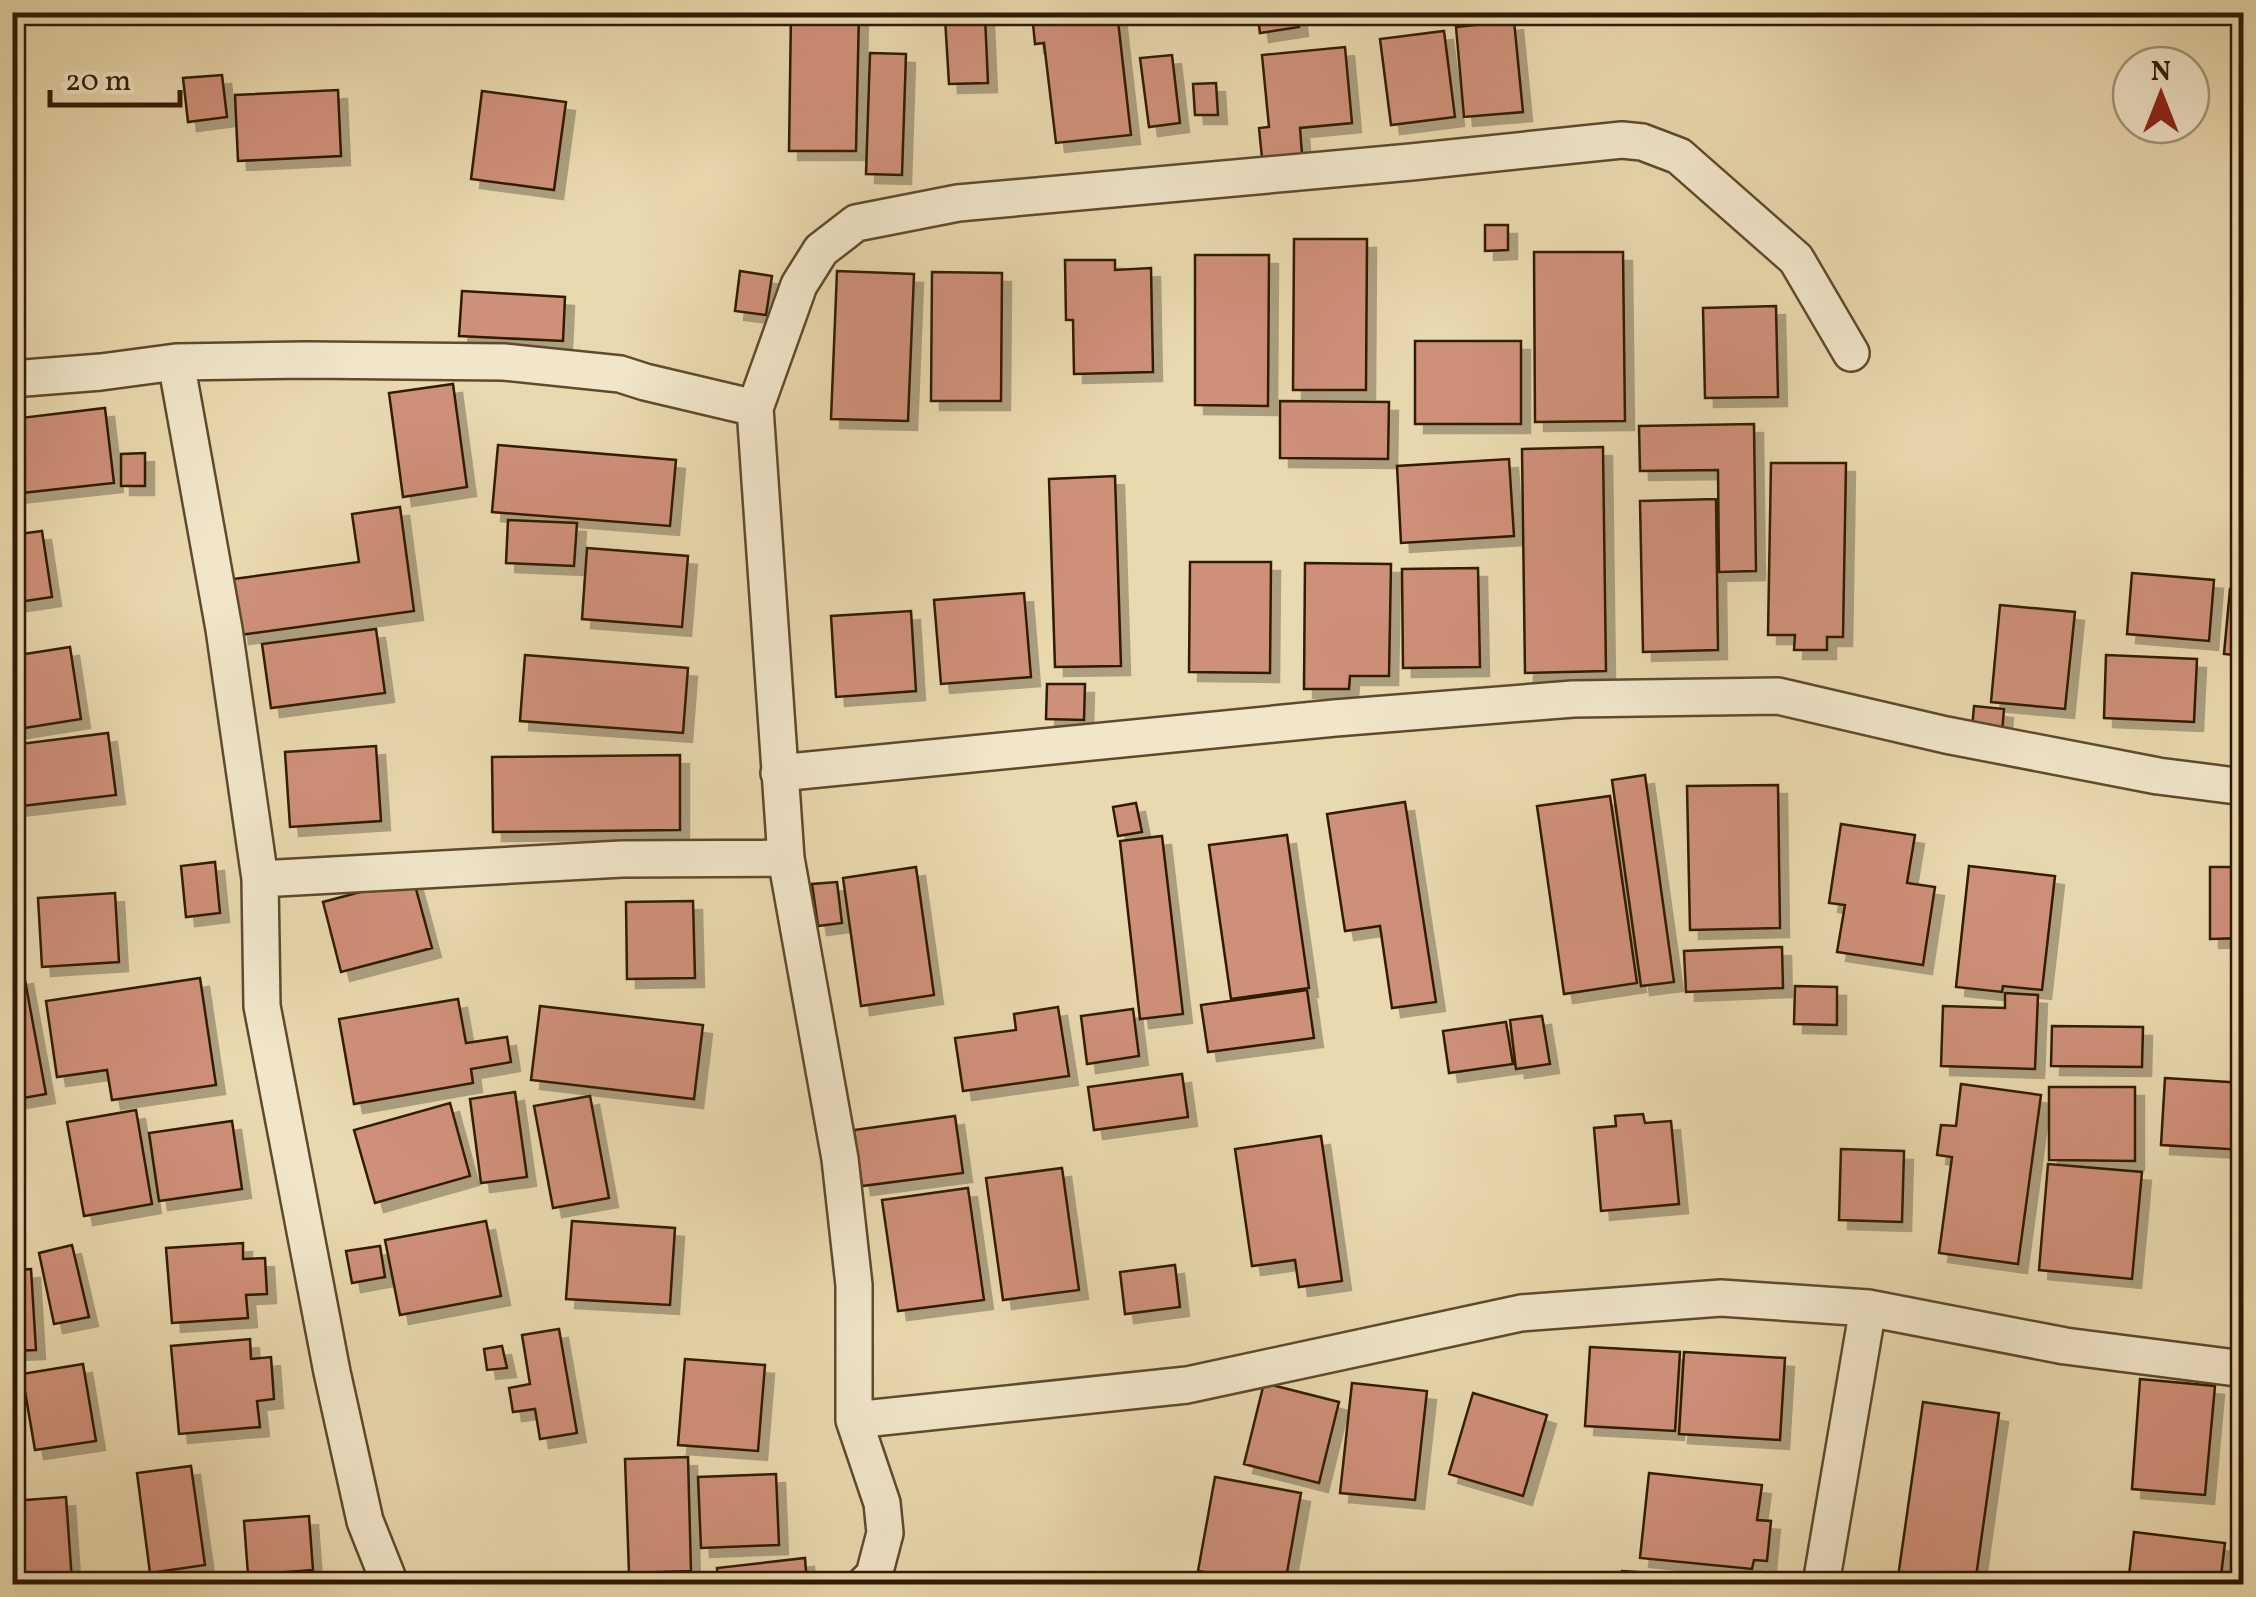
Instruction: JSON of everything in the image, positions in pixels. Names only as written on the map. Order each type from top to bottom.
[{"type":"street","points":[[865,1584],[874,1575],[884,1533],[882,1504],[854,1420],[854,1285],[842,1177],[786,858],[755,408],[800,285],[821,250],[856,223],[958,203],[1622,140],[1642,142],[1679,156],[1796,259],[1851,353]]},
{"type":"street","points":[[12,378],[176,362],[504,362],[620,374],[755,408]]},
{"type":"street","points":[[176,362],[224,630],[260,879],[262,1006],[332,1372],[365,1521],[390,1584]]},
{"type":"street","points":[[779,773],[1554,700],[1778,696],[1946,735],[2158,776],[2244,787]]},
{"type":"street","points":[[260,879],[622,859],[786,858]]},
{"type":"street","points":[[854,1420],[1187,1385],[1521,1314],[1720,1298],[1868,1308],[2064,1346],[2244,1369]]},
{"type":"street","points":[[1821,1584],[1868,1308]]},
{"type":"building","points":[[791,12],[859,12],[856,151],[789,151]]},
{"type":"building","points":[[1117,12],[1131,135],[1056,143],[1044,43],[1035,44],[1032,13]]},
{"type":"building","points":[[1257,12],[1297,12],[1299,27],[1260,33]]},
{"type":"building","points":[[985,16],[988,83],[949,84],[945,18]]},
{"type":"building","points":[[1514,21],[1523,112],[1464,117],[1456,27]]},
{"type":"building","points":[[1444,31],[1455,117],[1391,125],[1380,39]]},
{"type":"building","points":[[1345,47],[1352,123],[1300,128],[1302,154],[1262,158],[1259,128],[1269,127],[1262,55]]},
{"type":"building","points":[[870,53],[906,54],[902,175],[866,174]]},
{"type":"building","points":[[1172,55],[1180,123],[1149,127],[1140,58]]},
{"type":"building","points":[[222,75],[227,117],[188,122],[183,78]]},
{"type":"building","points":[[1216,83],[1218,115],[1195,115],[1193,84]]},
{"type":"building","points":[[338,90],[341,156],[238,161],[235,95]]},
{"type":"building","points":[[482,91],[566,102],[554,190],[471,179]]},
{"type":"building","points":[[1485,225],[1508,225],[1508,250],[1485,251]]},
{"type":"building","points":[[1294,239],[1367,239],[1366,390],[1293,390]]},
{"type":"building","points":[[1534,252],[1623,252],[1625,421],[1535,422]]},
{"type":"building","points":[[1195,255],[1269,255],[1268,406],[1195,405]]},
{"type":"building","points":[[1065,260],[1115,260],[1115,270],[1151,268],[1153,372],[1074,374],[1073,320],[1066,320]]},
{"type":"building","points":[[740,271],[772,276],[766,315],[735,311]]},
{"type":"building","points":[[837,271],[914,274],[908,421],[831,419]]},
{"type":"building","points":[[932,272],[1002,273],[1001,401],[931,401]]},
{"type":"building","points":[[462,291],[565,297],[563,341],[459,336]]},
{"type":"building","points":[[1776,306],[1778,397],[1705,398],[1703,308]]},
{"type":"building","points":[[1415,341],[1521,341],[1521,424],[1415,424]]},
{"type":"building","points":[[453,384],[467,487],[403,497],[389,393]]},
{"type":"building","points":[[1280,401],[1389,402],[1388,459],[1280,458]]},
{"type":"building","points":[[105,408],[114,483],[12,494],[12,419]]},
{"type":"building","points":[[1754,424],[1756,571],[1719,572],[1718,470],[1640,471],[1639,426]]},
{"type":"building","points":[[498,445],[676,460],[670,526],[492,512]]},
{"type":"building","points":[[1603,447],[1606,671],[1525,673],[1522,449]]},
{"type":"building","points":[[145,453],[145,486],[121,486],[121,454]]},
{"type":"building","points":[[1509,459],[1514,536],[1401,543],[1397,466]]},
{"type":"building","points":[[1771,463],[1846,463],[1843,637],[1827,637],[1827,650],[1794,650],[1795,635],[1768,635]]},
{"type":"building","points":[[1115,476],[1121,666],[1055,667],[1049,479]]},
{"type":"building","points":[[1716,499],[1718,650],[1643,652],[1640,501]]},
{"type":"building","points":[[400,507],[414,611],[240,635],[233,579],[359,562],[352,514]]},
{"type":"building","points":[[508,520],[577,523],[574,566],[506,563]]},
{"type":"building","points":[[42,531],[52,597],[12,603],[12,535]]},
{"type":"building","points":[[587,548],[688,556],[682,627],[582,619]]},
{"type":"building","points":[[1190,562],[1271,562],[1270,673],[1189,672]]},
{"type":"building","points":[[1305,563],[1391,564],[1389,676],[1350,676],[1349,689],[1304,689]]},
{"type":"building","points":[[1478,568],[1480,667],[1403,668],[1402,569]]},
{"type":"building","points":[[2132,573],[2214,580],[2209,641],[2127,634]]},
{"type":"building","points":[[2230,589],[2244,590],[2244,656],[2224,654]]},
{"type":"building","points":[[1024,593],[1031,677],[941,684],[934,600]]},
{"type":"building","points":[[2000,605],[2075,612],[2065,709],[1991,702]]},
{"type":"building","points":[[911,611],[916,691],[836,697],[831,616]]},
{"type":"building","points":[[376,629],[385,693],[271,708],[262,644]]},
{"type":"building","points":[[70,647],[81,719],[12,730],[12,656]]},
{"type":"building","points":[[525,655],[688,668],[683,733],[520,721]]},
{"type":"building","points":[[2106,655],[2197,659],[2194,722],[2104,718]]},
{"type":"building","points":[[1047,684],[1085,684],[1084,720],[1046,719]]},
{"type":"building","points":[[1974,706],[2004,709],[2002,733],[1972,730]]},
{"type":"building","points":[[108,733],[116,795],[13,807],[12,745]]},
{"type":"building","points":[[376,746],[381,821],[290,827],[285,752]]},
{"type":"building","points":[[680,755],[680,830],[493,832],[492,757]]},
{"type":"building","points":[[1645,775],[1674,982],[1641,986],[1612,780]]},
{"type":"building","points":[[1778,785],[1780,928],[1690,930],[1687,786]]},
{"type":"building","points":[[1610,796],[1637,983],[1564,994],[1537,806]]},
{"type":"building","points":[[1405,802],[1436,1002],[1392,1008],[1380,926],[1345,931],[1327,814]]},
{"type":"building","points":[[1136,803],[1142,832],[1118,836],[1113,807]]},
{"type":"building","points":[[1841,824],[1915,835],[1907,883],[1935,887],[1923,965],[1837,952],[1845,905],[1829,903]]},
{"type":"building","points":[[1287,835],[1309,988],[1231,999],[1209,845]]},
{"type":"building","points":[[1162,836],[1183,1014],[1140,1019],[1120,841]]},
{"type":"building","points":[[215,862],[220,913],[186,917],[181,866]]},
{"type":"building","points":[[1969,866],[2055,876],[2042,990],[2003,986],[2002,992],[1956,987]]},
{"type":"building","points":[[916,867],[934,995],[861,1006],[843,878]]},
{"type":"building","points":[[2210,867],[2244,867],[2244,938],[2210,939]]},
{"type":"building","points":[[413,878],[432,948],[341,972],[323,902]]},
{"type":"building","points":[[837,882],[842,923],[818,926],[812,884]]},
{"type":"building","points":[[115,893],[119,962],[42,967],[38,898]]},
{"type":"building","points":[[693,901],[695,978],[627,979],[626,902]]},
{"type":"building","points":[[1782,947],[1783,988],[1686,992],[1684,951]]},
{"type":"building","points":[[24,975],[46,1094],[12,1100],[12,977]]},
{"type":"building","points":[[200,978],[216,1085],[112,1100],[107,1070],[57,1077],[46,1001]]},
{"type":"building","points":[[1795,986],[1837,987],[1837,1025],[1794,1024]]},
{"type":"building","points":[[1307,990],[1314,1038],[1208,1052],[1201,1005]]},
{"type":"building","points":[[2005,993],[2038,995],[2035,1069],[1941,1066],[1943,1006],[2005,1008]]},
{"type":"building","points":[[458,999],[466,1043],[507,1037],[511,1062],[471,1069],[473,1083],[354,1104],[339,1019]]},
{"type":"building","points":[[540,1006],[703,1025],[694,1099],[531,1080]]},
{"type":"building","points":[[1058,1007],[1069,1076],[963,1091],[955,1038],[1016,1030],[1014,1014]]},
{"type":"building","points":[[1133,1009],[1139,1056],[1087,1064],[1081,1016]]},
{"type":"building","points":[[1542,1016],[1550,1064],[1516,1069],[1510,1020]]},
{"type":"building","points":[[1506,1022],[1513,1064],[1449,1073],[1443,1031]]},
{"type":"building","points":[[2052,1026],[2143,1027],[2142,1067],[2051,1066]]},
{"type":"building","points":[[1182,1074],[1188,1117],[1094,1130],[1088,1087]]},
{"type":"building","points":[[2165,1078],[2244,1083],[2244,1150],[2161,1145]]},
{"type":"building","points":[[1961,1084],[2041,1095],[2018,1264],[1939,1253],[1952,1157],[1937,1155],[1941,1125],[1956,1126]]},
{"type":"building","points":[[2049,1087],[2135,1087],[2135,1161],[2049,1160]]},
{"type":"building","points":[[515,1092],[527,1177],[481,1183],[470,1099]]},
{"type":"building","points":[[590,1096],[609,1198],[553,1208],[534,1106]]},
{"type":"building","points":[[450,1103],[470,1176],[375,1203],[354,1130]]},
{"type":"building","points":[[136,1110],[152,1204],[84,1216],[67,1122]]},
{"type":"building","points":[[1643,1114],[1645,1123],[1671,1121],[1679,1204],[1601,1211],[1594,1128],[1616,1126],[1615,1116]]},
{"type":"building","points":[[955,1116],[963,1173],[862,1186],[854,1130]]},
{"type":"building","points":[[232,1121],[242,1189],[159,1201],[149,1133]]},
{"type":"building","points":[[1321,1136],[1342,1281],[1299,1287],[1295,1260],[1252,1266],[1235,1149]]},
{"type":"building","points":[[1841,1149],[1904,1151],[1902,1222],[1839,1220]]},
{"type":"building","points":[[2048,1164],[2142,1172],[2132,1279],[2039,1270]]},
{"type":"building","points":[[1062,1168],[1079,1290],[1003,1300],[986,1178]]},
{"type":"building","points":[[968,1188],[984,1300],[898,1311],[882,1200]]},
{"type":"building","points":[[486,1221],[501,1296],[400,1315],[385,1240]]},
{"type":"building","points":[[572,1221],[675,1228],[670,1305],[566,1299]]},
{"type":"building","points":[[243,1243],[243,1259],[265,1258],[267,1294],[246,1295],[248,1318],[172,1323],[166,1248]]},
{"type":"building","points":[[72,1245],[89,1317],[54,1324],[39,1253]]},
{"type":"building","points":[[380,1246],[385,1277],[352,1283],[346,1251]]},
{"type":"building","points":[[1175,1265],[1180,1307],[1125,1314],[1120,1272]]},
{"type":"building","points":[[31,1269],[36,1350],[12,1351],[12,1270]]},
{"type":"building","points":[[559,1329],[577,1433],[540,1439],[535,1409],[513,1412],[509,1388],[530,1384],[522,1335]]},
{"type":"building","points":[[250,1339],[251,1359],[271,1357],[274,1399],[257,1401],[260,1427],[179,1434],[171,1346]]},
{"type":"building","points":[[502,1346],[507,1368],[487,1370],[484,1349]]},
{"type":"building","points":[[1590,1347],[1680,1352],[1675,1431],[1585,1426]]},
{"type":"building","points":[[1684,1352],[1785,1358],[1780,1440],[1679,1434]]},
{"type":"building","points":[[685,1359],[765,1365],[758,1451],[678,1445]]},
{"type":"building","points":[[83,1364],[96,1441],[35,1450],[22,1374]]},
{"type":"building","points":[[2140,1379],[2215,1386],[2205,1495],[2132,1489]]},
{"type":"building","points":[[1264,1383],[1339,1402],[1319,1483],[1244,1464]]},
{"type":"building","points":[[1352,1383],[1427,1391],[1415,1500],[1340,1493]]},
{"type":"building","points":[[1473,1393],[1547,1415],[1523,1496],[1449,1474]]},
{"type":"building","points":[[1923,1402],[1999,1413],[1975,1584],[1897,1584]]},
{"type":"building","points":[[688,1457],[691,1571],[629,1573],[625,1459]]},
{"type":"building","points":[[191,1466],[205,1565],[150,1573],[137,1473]]},
{"type":"building","points":[[1649,1473],[1762,1485],[1757,1520],[1771,1521],[1767,1561],[1754,1560],[1752,1569],[1640,1558]]},
{"type":"building","points":[[776,1474],[779,1545],[701,1548],[698,1477]]},
{"type":"building","points":[[1215,1477],[1301,1493],[1285,1584],[1198,1571]]},
{"type":"building","points":[[66,1497],[72,1581],[12,1584],[12,1501]]},
{"type":"building","points":[[309,1516],[313,1570],[248,1575],[244,1521]]},
{"type":"building","points":[[2134,1532],[2225,1543],[2220,1584],[2128,1584]]},
{"type":"building","points":[[805,1558],[807,1584],[718,1584],[717,1568]]},
{"type":"building","points":[[1622,1571],[1735,1579],[1734,1584],[1620,1584]]}]
